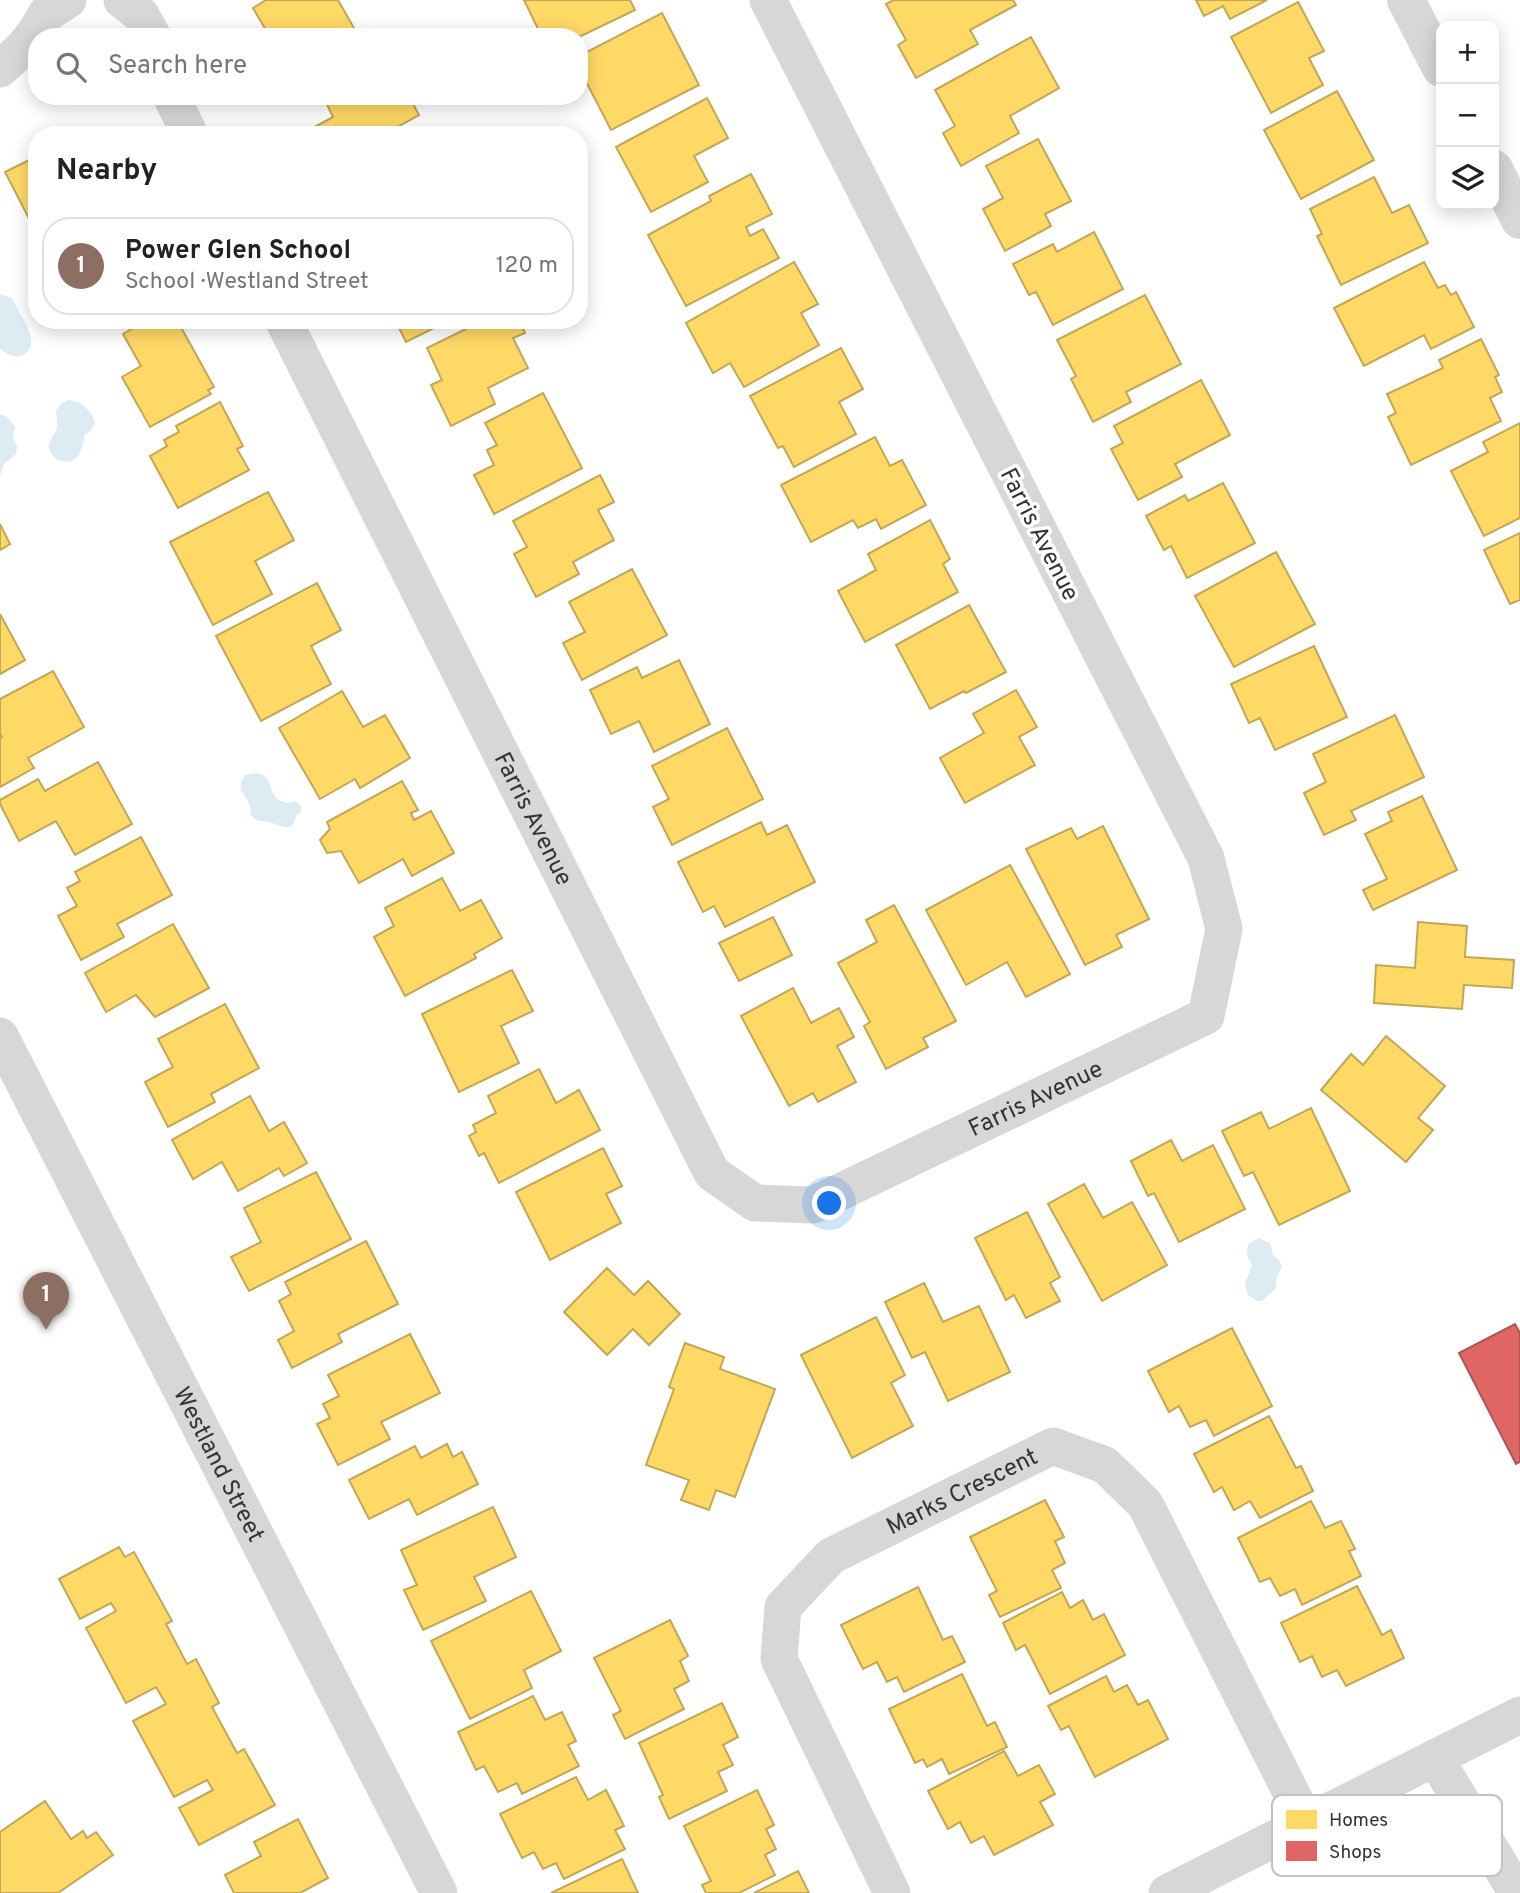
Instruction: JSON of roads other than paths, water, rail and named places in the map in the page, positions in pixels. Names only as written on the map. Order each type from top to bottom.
[{"type":"street","points":[[38,28],[46,14],[68,0]]},
{"type":"street","points":[[122,0],[141,15],[148,28]]},
{"type":"street","name":"Farris Avenue","points":[[288,329],[712,1173],[755,1203],[813,1205],[1206,1016],[1224,929],[1206,858],[768,0]]},
{"type":"street","points":[[1406,0],[1436,58]]},
{"type":"street","points":[[0,69],[28,42]]},
{"type":"street","points":[[175,105],[186,126]]},
{"type":"street","points":[[1499,179],[1520,220]]},
{"type":"street","name":"Westland Street","points":[[0,1035],[439,1893]]},
{"type":"street","name":"Marks Crescent","points":[[892,1893],[779,1659],[783,1607],[831,1556],[1053,1446],[1105,1465],[1145,1504],[1292,1795]]},
{"type":"street","points":[[1363,1795],[1520,1715]]},
{"type":"street","points":[[1435,1758],[1457,1795]]},
{"type":"street","points":[[1167,1893],[1272,1841]]},
{"type":"street","points":[[1502,1868],[1517,1893]]},
{"type":"place","name":"Power Glen School","points":[[46,1330]]}]
